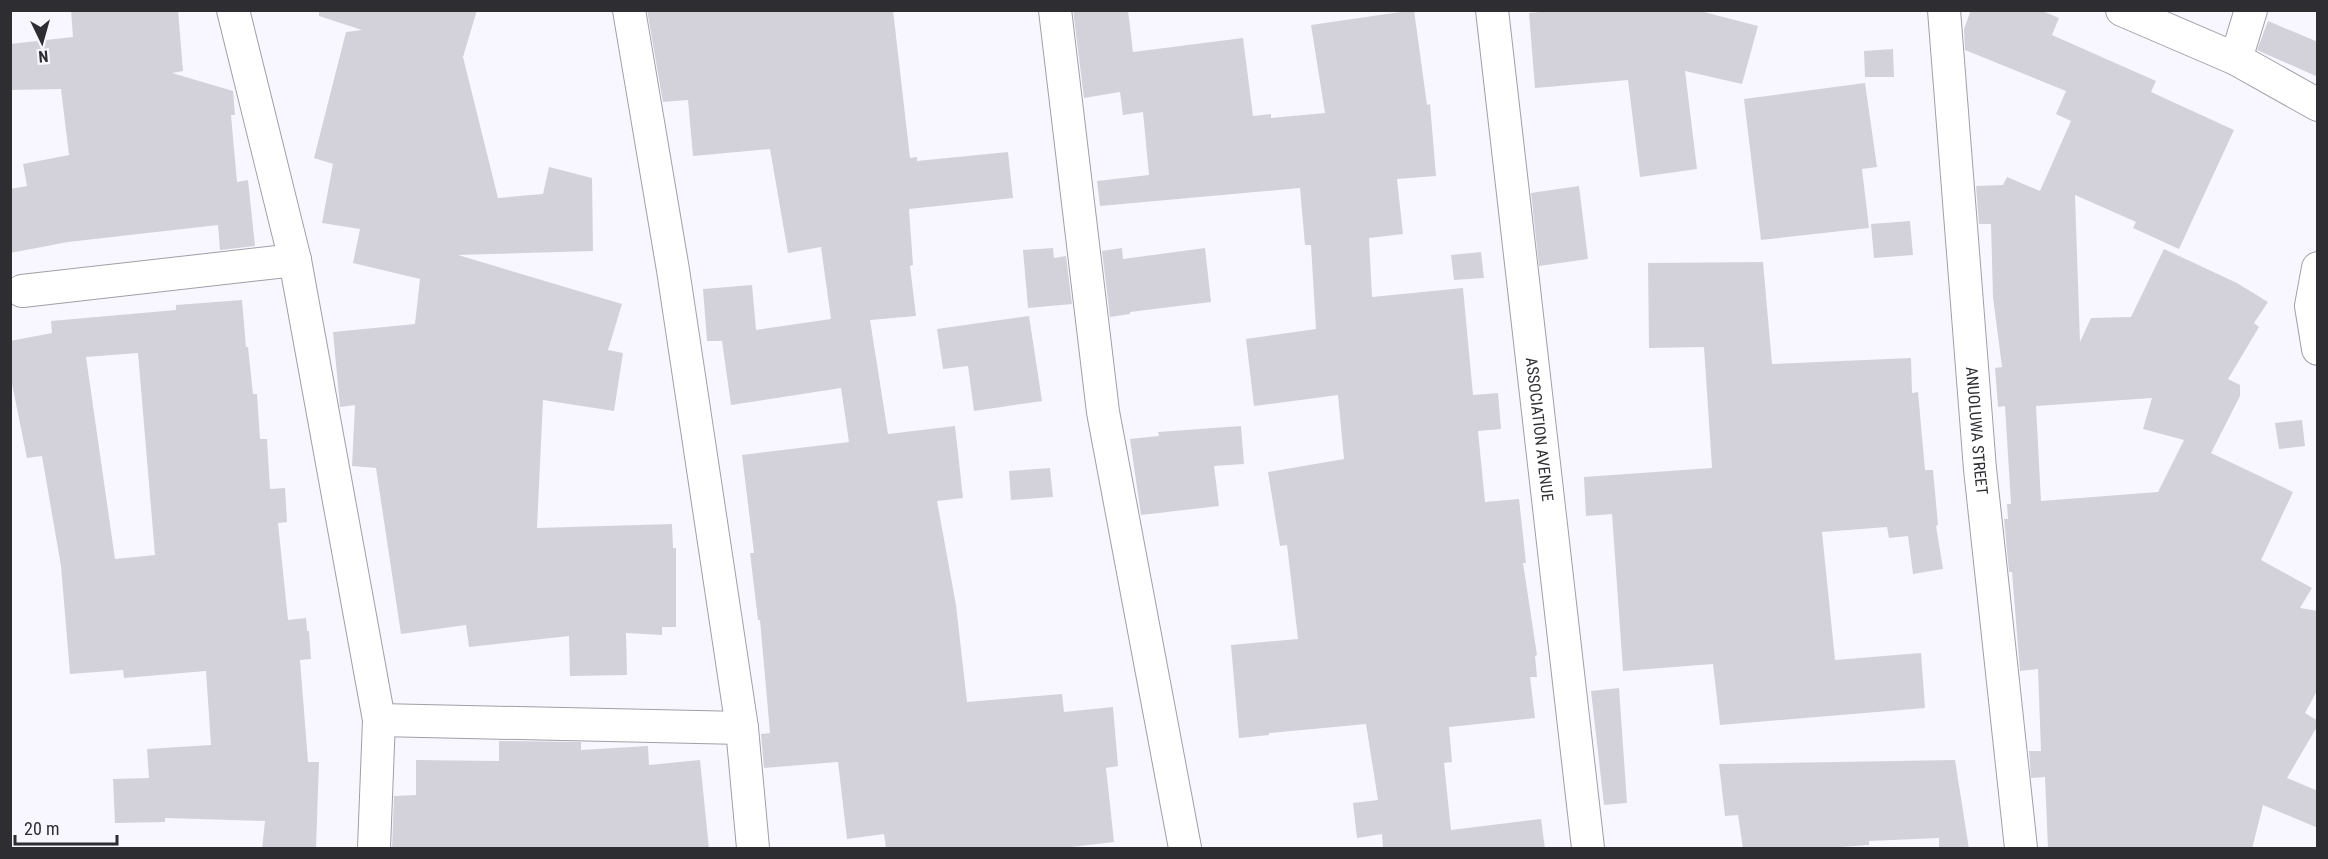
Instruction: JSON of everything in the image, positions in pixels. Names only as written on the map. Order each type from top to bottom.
[{"type":"street","points":[[233,10],[295,260],[379,720],[374,849]]},
{"type":"street","points":[[629,10],[673,270],[742,728],[753,849]]},
{"type":"street","points":[[1055,10],[1102,412],[1185,849]]},
{"type":"street","name":"ASSOCIATION AVENUE","points":[[1492,10],[1588,849]]},
{"type":"street","name":"ANUOLUWA STREET","points":[[1944,10],[1980,469],[2021,849]]},
{"type":"street","points":[[2122,10],[2236,59],[2318,105]]},
{"type":"street","points":[[2236,59],[2251,10]]},
{"type":"street","points":[[22,291],[295,260]]},
{"type":"street","points":[[2318,268],[2311,306],[2318,349]]},
{"type":"street","points":[[379,720],[742,728]]},
{"type":"building","points":[[71,10],[178,10],[183,71],[172,73],[233,91],[235,115],[231,115],[237,182],[248,180],[255,246],[220,250],[218,225],[68,242],[10,253],[10,189],[27,186],[23,164],[69,155],[61,89],[10,90],[10,44],[73,37]]},
{"type":"building","points":[[319,10],[477,10],[463,57],[498,198],[543,194],[549,167],[592,178],[593,251],[458,255],[622,304],[608,350],[623,353],[614,411],[543,400],[537,528],[672,524],[673,548],[676,548],[676,627],[662,627],[662,635],[626,633],[627,675],[570,676],[569,636],[469,647],[466,625],[401,634],[376,468],[352,466],[355,405],[340,407],[333,332],[415,324],[420,279],[353,263],[360,229],[322,223],[333,164],[314,158],[346,32],[362,30],[319,16]]},
{"type":"building","points":[[647,10],[893,10],[910,158],[917,157],[917,161],[1008,152],[1013,198],[909,209],[913,265],[910,266],[916,316],[870,320],[888,434],[955,426],[963,498],[937,501],[956,605],[967,702],[1062,694],[1064,712],[1113,707],[1118,766],[1106,768],[1114,842],[1054,849],[886,849],[884,834],[847,839],[838,762],[764,768],[761,734],[770,733],[760,620],[758,620],[750,553],[754,553],[742,455],[849,442],[841,388],[731,405],[722,341],[707,341],[703,289],[752,285],[756,330],[831,319],[821,247],[788,253],[770,149],[693,156],[688,100],[663,102]]},
{"type":"building","points":[[1073,10],[1128,10],[1133,52],[1243,38],[1253,116],[1271,114],[1271,118],[1325,113],[1311,25],[1414,10],[1427,105],[1430,104],[1436,176],[1397,179],[1403,234],[1369,238],[1372,297],[1463,288],[1473,395],[1498,393],[1501,429],[1478,431],[1485,502],[1519,499],[1526,563],[1523,563],[1537,655],[1535,656],[1537,677],[1530,677],[1535,718],[1449,727],[1452,762],[1444,763],[1451,830],[1541,819],[1545,849],[1383,849],[1382,834],[1357,838],[1353,803],[1378,800],[1366,724],[1239,738],[1231,645],[1298,639],[1287,545],[1280,546],[1268,472],[1344,459],[1338,395],[1254,406],[1246,339],[1316,329],[1311,245],[1305,245],[1300,188],[1100,206],[1097,181],[1149,175],[1143,112],[1123,115],[1120,92],[1084,98]]},
{"type":"building","points":[[1559,10],[1696,10],[1758,26],[1742,84],[1685,71],[1697,169],[1640,177],[1628,80],[1535,88],[1529,13]]},
{"type":"building","points":[[1971,10],[2040,10],[2059,18],[2052,35],[2156,81],[2151,92],[2234,130],[2179,249],[2133,228],[2136,222],[2075,195],[2080,342],[2091,318],[2131,317],[2164,249],[2237,283],[2268,302],[2254,323],[2259,327],[2228,379],[2240,385],[2240,396],[2211,453],[2293,492],[2261,560],[2312,588],[2300,608],[2318,611],[2318,689],[2305,713],[2318,721],[2318,725],[2287,778],[2318,791],[2318,828],[2263,805],[2252,849],[2048,849],[2045,777],[2031,778],[2029,751],[2041,751],[2038,669],[2020,671],[2012,572],[2009,572],[2004,519],[2008,519],[2007,504],[2011,504],[2005,406],[1998,407],[1995,368],[2002,367],[1993,297],[1991,224],[1979,224],[1976,186],[2003,185],[2007,177],[2040,191],[2071,121],[2056,114],[2066,91],[1965,50],[1964,29]],"holes":[[[2152,398],[2143,429],[2184,440],[2158,492],[2041,501],[2036,406]]]},
{"type":"building","points":[[2268,21],[2318,42],[2318,77],[2257,50]]},
{"type":"building","points":[[1893,49],[1894,77],[1865,77],[1864,51]]},
{"type":"building","points":[[1865,83],[1877,167],[1862,169],[1869,228],[1761,240],[1744,99]]},
{"type":"building","points":[[1579,186],[1588,259],[1539,266],[1531,193]]},
{"type":"building","points":[[1910,221],[1913,255],[1874,258],[1871,224]]},
{"type":"building","points":[[1053,248],[1054,258],[1066,256],[1072,304],[1028,308],[1023,250]]},
{"type":"building","points":[[1122,248],[1123,259],[1205,248],[1211,302],[1130,312],[1130,314],[1110,317],[1102,251]]},
{"type":"building","points":[[1481,252],[1484,278],[1454,280],[1451,255]]},
{"type":"building","points":[[1763,262],[1772,364],[1911,358],[1912,393],[1918,392],[1925,470],[1933,470],[1938,525],[1936,526],[1943,569],[1913,574],[1908,536],[1889,538],[1887,527],[1822,532],[1835,660],[1921,653],[1925,708],[1720,725],[1713,664],[1623,671],[1612,514],[1586,516],[1584,477],[1712,468],[1704,347],[1649,348],[1648,263]]},
{"type":"building","points":[[242,300],[253,394],[257,394],[260,439],[267,439],[270,489],[285,488],[287,522],[278,523],[288,620],[306,618],[307,631],[309,631],[311,659],[300,660],[308,762],[319,762],[316,849],[262,849],[265,821],[165,818],[165,822],[115,823],[113,779],[149,778],[147,749],[211,745],[206,671],[124,678],[123,670],[70,674],[61,566],[42,456],[27,458],[10,374],[10,341],[52,333],[51,321],[176,310],[176,305]],"holes":[[[138,353],[155,555],[115,559],[86,357]]]},
{"type":"building","points":[[1029,316],[1042,401],[974,411],[968,366],[943,369],[937,329]]},
{"type":"building","points":[[2302,420],[2305,446],[2279,449],[2275,423]]},
{"type":"building","points":[[1241,426],[1244,464],[1214,466],[1219,506],[1141,515],[1130,439],[1159,436],[1158,432]]},
{"type":"building","points":[[1050,468],[1053,497],[1011,500],[1009,471]]},
{"type":"building","points":[[1619,688],[1627,803],[1604,805],[1591,691]]},
{"type":"building","points":[[499,741],[581,742],[581,750],[648,746],[649,765],[700,760],[709,849],[392,849],[394,796],[416,795],[416,760],[499,761]]},
{"type":"building","points":[[1955,760],[1969,849],[1939,849],[1939,838],[1869,841],[1869,845],[1813,849],[1743,849],[1738,815],[1725,816],[1719,764]]}]
